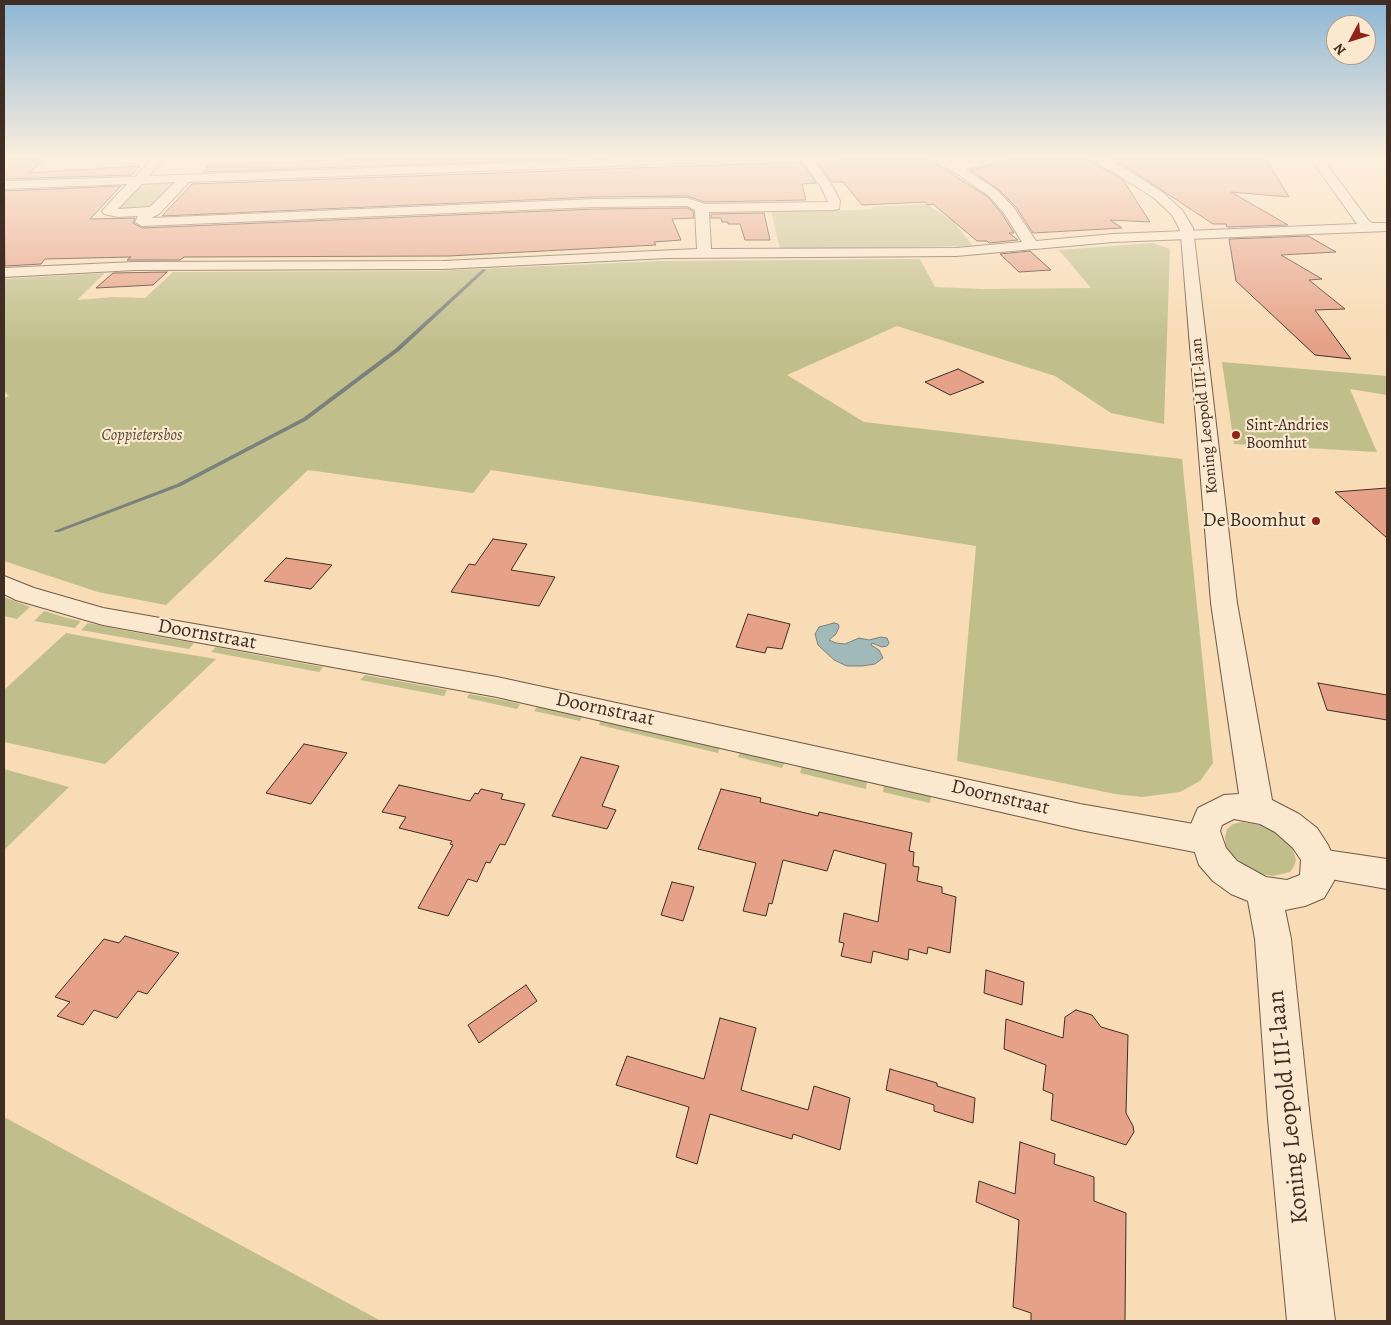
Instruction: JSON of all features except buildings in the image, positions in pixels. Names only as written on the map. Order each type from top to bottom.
[{"type":"street","points":[[143,221],[170,221]]},
{"type":"street","points":[[703,221],[704,254]]},
{"type":"street","points":[[1015,221],[1032,246]]},
{"type":"street","name":"Koning Leopold III-laan","points":[[1182,221],[1188,236],[1224,603],[1257,809]]},
{"type":"street","points":[[1362,221],[1370,228]]},
{"type":"street","points":[[4,273],[135,266],[443,265],[704,254],[954,252],[1113,238],[1387,227]]},
{"type":"street","name":"Doornstraat","points":[[4,584],[25,594],[102,616],[506,689],[1080,817],[1206,840]]},
{"type":"street","points":[[1234,806],[1257,809],[1278,817],[1296,830],[1312,847],[1319,862],[1317,881],[1305,891],[1287,896],[1264,892],[1243,883],[1225,871],[1211,855],[1206,840],[1206,823],[1209,817],[1216,812],[1234,806]]},
{"type":"street","points":[[1319,862],[1387,874]]},
{"type":"street","name":"Koning Leopold III-laan","points":[[1264,892],[1272,939],[1311,1321]]},
{"type":"green space","points":[[773,221],[953,221],[973,246],[780,249]]},
{"type":"green space","name":"Coppietersbos","points":[[1153,243],[1170,249],[1164,424],[1111,413],[1055,376],[897,326],[787,375],[864,422],[1182,459],[1213,763],[1200,781],[1180,792],[1142,797],[1115,794],[957,761],[976,546],[491,470],[473,493],[308,470],[166,605],[98,592],[4,561],[4,398],[9,396],[4,391],[4,279],[105,273],[77,300],[113,297],[145,298],[173,272],[432,271],[662,261],[920,259],[935,287],[983,289],[1091,288],[1059,250]]},
{"type":"green space","points":[[1222,362],[1387,376],[1387,395],[1350,389],[1377,452],[1234,444]]},
{"type":"green space","points":[[4,597],[30,607],[17,619],[4,616]]},
{"type":"green space","points":[[44,611],[81,621],[75,628],[34,621]]},
{"type":"green space","points":[[88,623],[194,643],[189,649],[81,630]]},
{"type":"green space","points":[[66,633],[216,659],[105,764],[4,742],[4,690]]},
{"type":"green space","points":[[216,647],[323,667],[319,672],[211,652]]},
{"type":"green space","points":[[365,675],[447,690],[444,696],[360,680]]},
{"type":"green space","points":[[469,694],[520,704],[517,709],[467,698]]},
{"type":"green space","points":[[537,707],[583,716],[580,721],[534,711]]},
{"type":"green space","points":[[601,720],[720,747],[718,753],[599,725]]},
{"type":"green space","points":[[740,751],[785,762],[782,768],[738,757]]},
{"type":"green space","points":[[802,766],[867,781],[866,789],[800,773]]},
{"type":"green space","points":[[4,769],[69,787],[4,850]]},
{"type":"green space","points":[[884,785],[931,796],[930,803],[883,792]]},
{"type":"green space","points":[[1242,822],[1266,826],[1287,841],[1293,850],[1296,860],[1290,872],[1273,876],[1262,874],[1251,870],[1232,855],[1226,846],[1225,837],[1227,829],[1233,824]]},
{"type":"green space","points":[[4,1117],[381,1321],[4,1321]]},
{"type":"water","points":[[834,623],[838,624],[839,627],[836,634],[829,640],[836,643],[845,644],[859,638],[869,640],[881,637],[887,638],[889,643],[887,646],[882,647],[872,643],[871,645],[879,650],[883,658],[875,664],[862,666],[847,666],[834,660],[818,645],[815,634],[819,627]]},
{"type":"waterway","points":[[57,531],[179,485],[305,419],[397,350],[484,270]]},
{"type":"place","name":"Sint-Andries Boomhut","points":[[1236,435]]},
{"type":"place","name":"De Boomhut","points":[[1316,521]]}]
